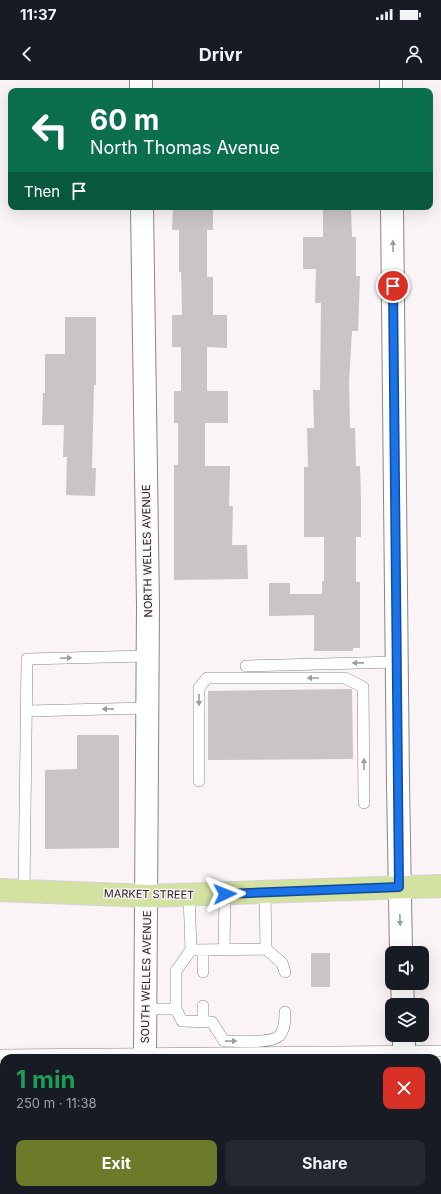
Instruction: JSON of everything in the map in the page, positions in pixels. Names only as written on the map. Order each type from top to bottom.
[{"type":"main road","name":"MARKET STREET","points":[[0,890],[147,896],[441,886]]},
{"type":"street","name":"NORTH WELLES AVENUE","points":[[142,210],[147,656],[147,896]]},
{"type":"street","points":[[392,210],[401,946]]},
{"type":"street","name":"SOUTH WELLES AVENUE","points":[[145,1054],[147,896]]},
{"type":"lane","points":[[24,891],[27,659],[147,656]]},
{"type":"lane","points":[[246,666],[397,662]]},
{"type":"lane","points":[[199,781],[199,688],[207,678],[346,678],[363,687],[364,803]]},
{"type":"lane","points":[[27,710],[147,708]]},
{"type":"lane","points":[[265,893],[266,949]]},
{"type":"lane","points":[[224,950],[225,894]]},
{"type":"lane","points":[[189,895],[192,950],[176,971],[176,1009],[182,1021],[212,1022],[224,1041],[271,1040],[280,1035],[284,1026],[285,1012]]},
{"type":"lane","points":[[192,950],[266,949],[282,963],[285,972]]},
{"type":"lane","points":[[203,950],[203,972]]},
{"type":"lane","points":[[203,1006],[203,1021]]},
{"type":"lane","points":[[146,1009],[176,1009]]},
{"type":"lane","points":[[293,1054],[404,1048],[441,1051]]},
{"type":"building","points":[[173,210],[213,210],[213,230],[207,230],[207,277],[213,277],[213,315],[227,315],[227,348],[207,347],[207,391],[228,391],[228,423],[205,423],[205,466],[230,466],[229,506],[233,506],[232,545],[247,545],[248,579],[174,580],[174,465],[178,465],[178,423],[174,423],[174,391],[181,391],[181,347],[172,347],[172,315],[182,315],[181,272],[179,272],[179,230],[172,230]]},
{"type":"building","points":[[323,210],[351,210],[352,237],[356,237],[356,276],[360,276],[358,331],[352,331],[349,382],[350,428],[355,428],[356,466],[360,466],[361,500],[361,537],[356,537],[356,582],[360,582],[360,648],[353,648],[353,651],[314,651],[314,615],[269,616],[269,583],[290,583],[290,594],[322,594],[322,581],[324,581],[324,537],[304,537],[304,467],[308,467],[307,428],[314,428],[313,390],[320,390],[321,303],[315,303],[316,269],[303,269],[303,237],[323,237]]},
{"type":"building","points":[[65,317],[96,317],[96,385],[94,385],[92,468],[96,468],[95,496],[66,495],[67,457],[63,457],[64,425],[42,425],[43,393],[45,393],[45,354],[65,354]]},
{"type":"building","points":[[352,689],[353,759],[208,760],[208,691]]},
{"type":"building","points":[[77,735],[119,735],[119,848],[45,849],[45,770],[77,769]]},
{"type":"building","points":[[311,953],[330,953],[330,987],[311,987]]},
{"type":"route","points":[[225,894],[399,887],[393,286]]}]
